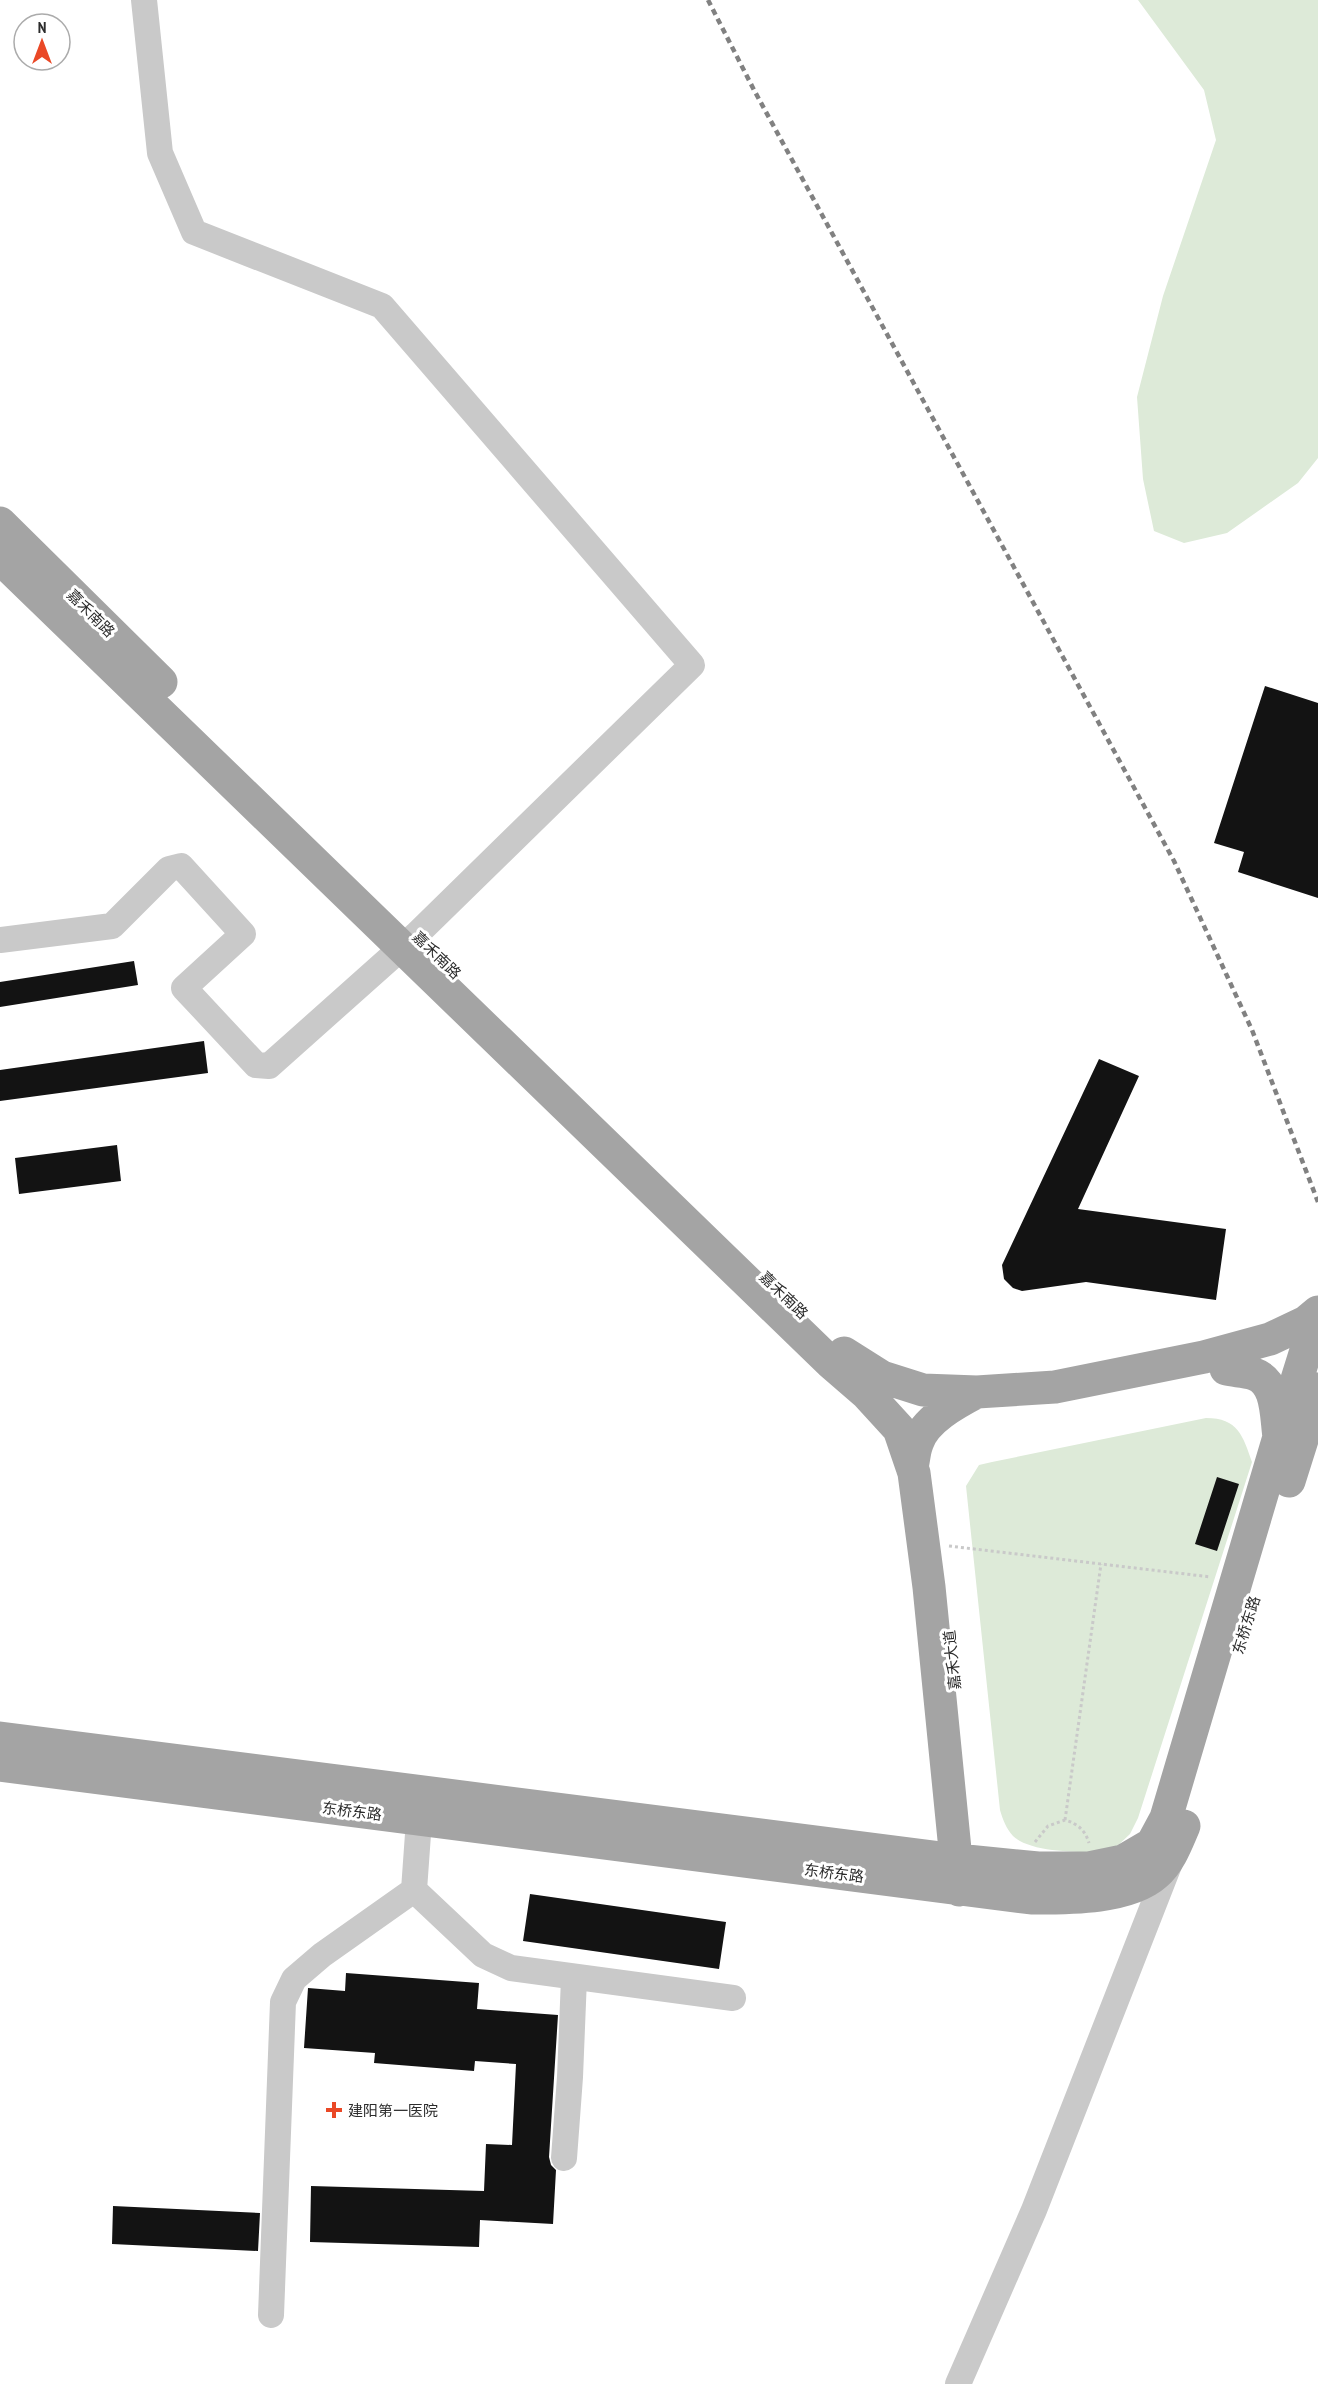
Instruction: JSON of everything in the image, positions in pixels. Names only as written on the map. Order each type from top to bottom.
[{"type":"main road","name":"嘉禾南路","points":[[0,523],[409,942]]},
{"type":"main road","name":"嘉禾南路","points":[[0,558],[842,1352],[841,1360],[875,1386]]},
{"type":"main road","points":[[875,1386],[923,1390],[981,1402],[1033,1406],[1185,1379],[1306,1322],[1316,1328]]},
{"type":"main road","points":[[1225,1360],[1267,1358],[1316,1328]]},
{"type":"main road","points":[[1237,1580],[1290,1440],[1305,1392],[1316,1328]]},
{"type":"main road","points":[[1267,1358],[1278,1365],[1290,1384],[1305,1392]]},
{"type":"main road","points":[[841,1360],[889,1393],[916,1447]]},
{"type":"main road","points":[[1225,1360],[1256,1375],[1267,1384],[1290,1440]]},
{"type":"main road","points":[[875,1386],[916,1447]]},
{"type":"main road","points":[[875,1386],[892,1404],[945,1411],[981,1402]]},
{"type":"main road","points":[[916,1447],[934,1447],[960,1418],[981,1402]]},
{"type":"main road","points":[[916,1447],[933,1421],[945,1411]]},
{"type":"main road","name":"东桥东路","points":[[1,1763],[966,1876],[1031,1898],[1089,1897],[1128,1889],[1156,1874],[1172,1852],[1186,1821],[1290,1440]]},
{"type":"main road","name":"嘉禾大道","points":[[916,1447],[940,1545],[966,1876]]},
{"type":"main road","name":"嘉禾大道","points":[[916,1447],[929,1587],[966,1876]]},
{"type":"main road","name":"东桥东路","points":[[1,1763],[419,1820],[966,1876],[1038,1868],[1089,1868],[1123,1862],[1152,1844],[1166,1818],[1237,1580]]},
{"type":"street","points":[[0,940],[112,926],[169,869],[181,866],[243,934],[184,988],[256,1065],[269,1066],[409,942],[693,665],[382,306],[194,232],[160,153],[144,0]]},
{"type":"street","points":[[414,1890],[419,1820]]},
{"type":"street","points":[[958,2384],[1034,2211],[1186,1821]]},
{"type":"street","points":[[414,1890],[483,1954],[512,1968],[733,1998]]},
{"type":"street","points":[[271,2315],[283,2002],[294,1979],[322,1954],[414,1890]]},
{"type":"street","points":[[564,2158],[574,1978]]},
{"type":"path","points":[[940,1545],[1237,1580]]},
{"type":"path","points":[[1065,1820],[1101,1564]]},
{"type":"path","points":[[1033,1846],[1048,1826],[1065,1820],[1086,1833],[1091,1852]]},
{"type":"green space","points":[[1138,0],[1318,0],[1318,458],[1298,483],[1227,533],[1184,543],[1154,531],[1143,479],[1137,397],[1163,296],[1216,140],[1204,90]]},
{"type":"green space","points":[[1206,1418],[1225,1421],[1238,1430],[1252,1462],[1138,1818],[1130,1834],[1111,1852],[1060,1851],[1022,1842],[1008,1830],[1000,1810],[966,1486],[979,1465]]},
{"type":"building","points":[[1265,686],[1318,703],[1318,898],[1238,872],[1244,852],[1214,843]]},
{"type":"building","points":[[134,961],[138,985],[0,1007],[0,982]]},
{"type":"building","points":[[204,1041],[208,1073],[0,1101],[0,1070]]},
{"type":"building","points":[[1099,1059],[1139,1076],[1078,1209],[1226,1229],[1216,1300],[1086,1282],[1022,1291],[1013,1288],[1004,1279],[1002,1265]]},
{"type":"building","points":[[117,1145],[121,1181],[19,1194],[15,1158]]},
{"type":"building","points":[[1217,1477],[1239,1484],[1217,1551],[1195,1544]]},
{"type":"building","points":[[530,1894],[726,1922],[719,1969],[523,1941]]},
{"type":"building","points":[[346,1973],[479,1983],[477,2009],[558,2015],[549,2157],[551,2165],[556,2170],[553,2224],[480,2220],[479,2247],[310,2242],[311,2186],[484,2191],[486,2144],[512,2145],[516,2064],[475,2061],[474,2071],[374,2063],[375,2053],[304,2048],[308,1988],[345,1991]]},
{"type":"building","points":[[113,2206],[260,2213],[258,2251],[112,2244]]},
{"type":"railway","points":[[708,0],[754,90],[1174,861],[1252,1030],[1318,1202]]},
{"type":"place","name":"建阳第一医院","points":[[334,2110]]}]
